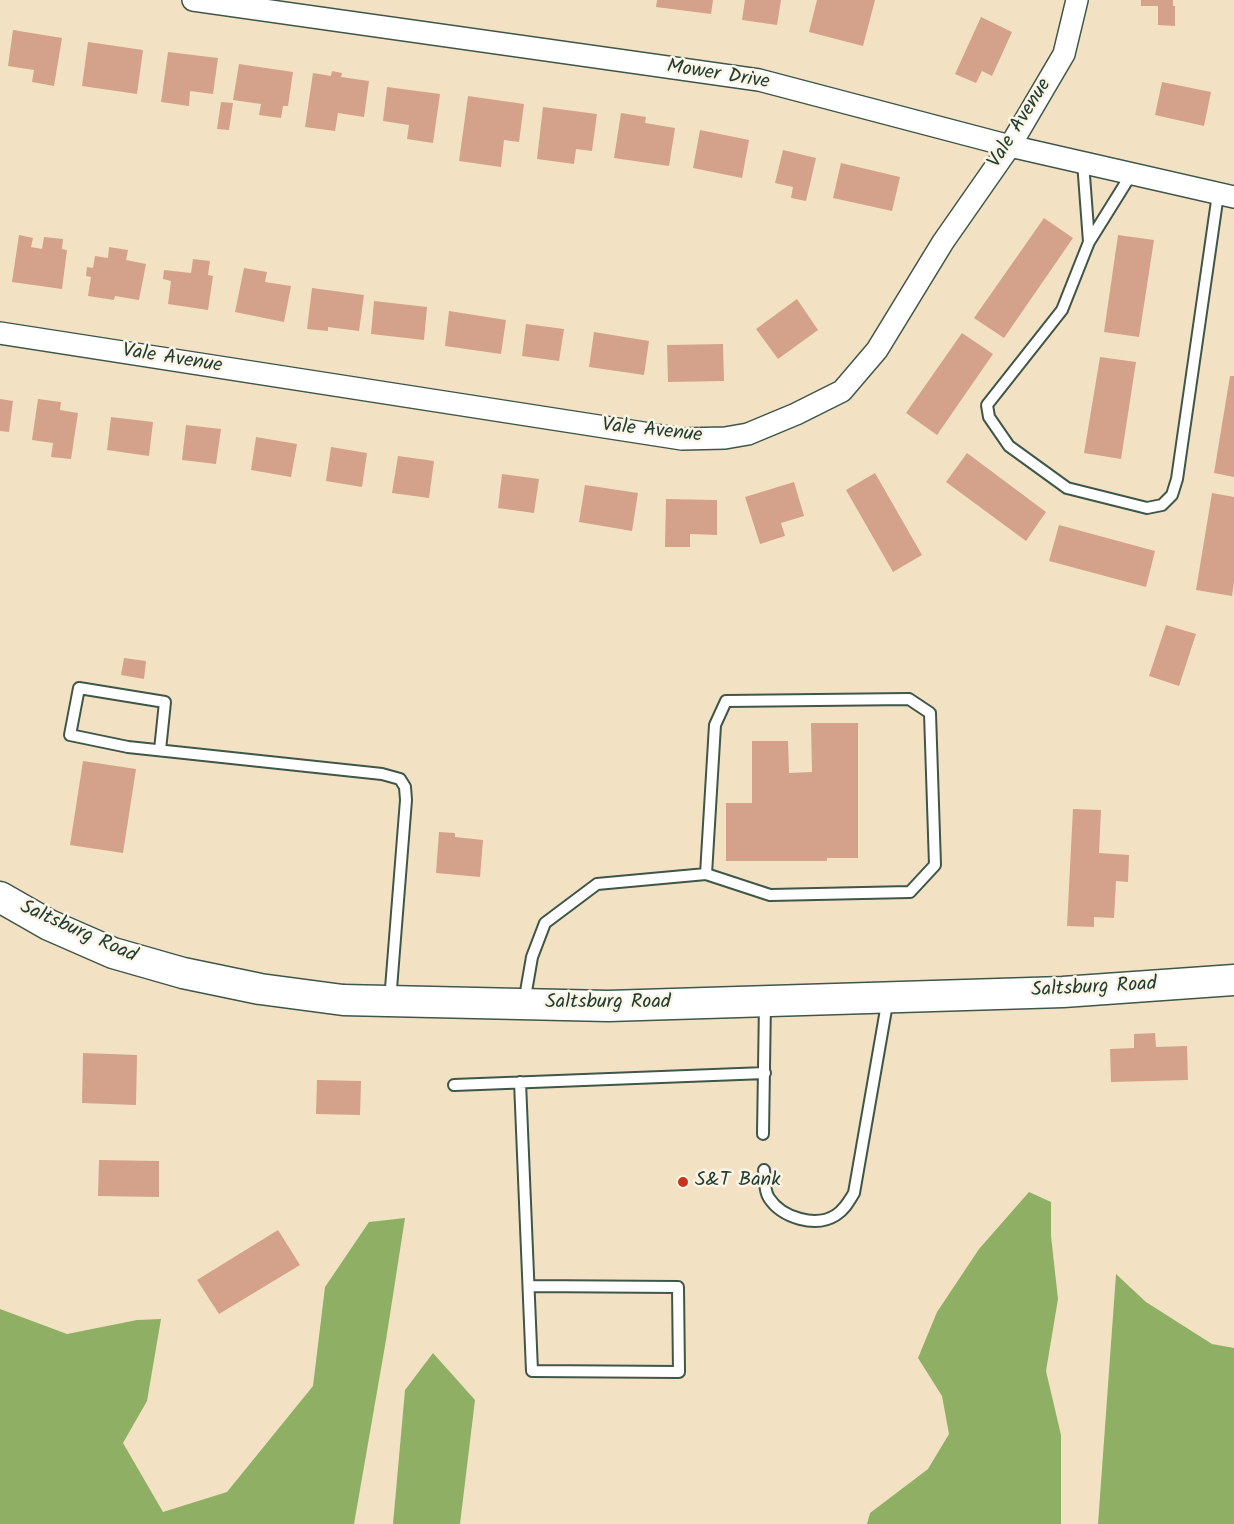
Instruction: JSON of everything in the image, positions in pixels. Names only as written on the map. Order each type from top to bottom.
[{"type":"main road","name":"Saltsburg Road","points":[[0,897],[49,925],[113,952],[183,974],[260,989],[331,999],[608,1006],[1063,992],[1234,980]]},
{"type":"street","name":"Mower Drive","points":[[193,0],[759,80],[1010,146],[1226,195]]},
{"type":"street","name":"Vale Avenue","points":[[0,333],[682,439],[725,438],[748,434],[842,391],[877,350],[943,242],[1010,146],[1064,54],[1077,0]]},
{"type":"lane","points":[[1083,162],[1089,242]]},
{"type":"lane","points":[[1132,173],[1089,242],[1062,310],[987,405],[989,417],[1010,446],[1067,488],[1147,508],[1162,505],[1172,495],[1177,479],[1226,195]]},
{"type":"lane","points":[[160,750],[165,702],[79,688],[70,735],[128,747],[382,774],[400,779],[405,787],[406,800],[390,1001]]},
{"type":"lane","points":[[524,1004],[532,957],[545,923],[597,884],[706,874],[770,895],[910,892],[935,865],[930,713],[909,699],[726,700],[715,725],[706,874]]},
{"type":"lane","points":[[764,1170],[767,1196],[779,1209],[800,1220],[823,1220],[835,1216],[846,1207],[854,1193],[888,998]]},
{"type":"lane","points":[[763,1134],[765,1002]]},
{"type":"lane","points":[[454,1084],[765,1073]]},
{"type":"lane","points":[[520,1082],[532,1371],[679,1372],[678,1287],[529,1286]]},
{"type":"green space","points":[[1029,1192],[1051,1202],[1051,1236],[1058,1299],[1046,1371],[1061,1435],[1061,1524],[867,1524],[870,1513],[928,1469],[949,1434],[942,1396],[918,1358],[937,1312],[979,1249]]},
{"type":"green space","points":[[405,1218],[354,1524],[0,1524],[0,1309],[67,1334],[137,1320],[161,1319],[147,1401],[123,1443],[163,1512],[227,1492],[313,1386],[325,1287],[369,1222]]},
{"type":"green space","points":[[1116,1274],[1146,1302],[1212,1344],[1234,1348],[1234,1524],[1098,1524]]},
{"type":"green space","points":[[433,1353],[475,1400],[460,1524],[393,1524],[405,1390]]},
{"type":"building","points":[[657,0],[713,0],[711,14],[656,7]]},
{"type":"building","points":[[745,0],[781,0],[777,25],[742,20]]},
{"type":"building","points":[[817,0],[875,0],[863,46],[809,32]]},
{"type":"building","points":[[1141,0],[1173,0],[1175,26],[1158,25],[1158,6],[1141,6]]},
{"type":"building","points":[[981,17],[1012,32],[992,76],[982,71],[976,83],[955,74]]},
{"type":"building","points":[[13,30],[62,38],[54,86],[32,82],[34,70],[8,66]]},
{"type":"building","points":[[88,42],[143,50],[137,94],[82,86]]},
{"type":"building","points":[[168,52],[218,58],[213,94],[190,91],[189,106],[161,102]]},
{"type":"building","points":[[239,64],[293,72],[288,106],[283,106],[281,118],[259,115],[261,104],[233,100]]},
{"type":"building","points":[[332,71],[342,73],[341,77],[369,81],[364,117],[338,113],[335,131],[305,127],[313,73],[331,76]]},
{"type":"building","points":[[1162,82],[1211,92],[1204,126],[1155,115]]},
{"type":"building","points":[[387,87],[440,94],[433,143],[407,139],[409,125],[383,121]]},
{"type":"building","points":[[468,96],[524,104],[519,142],[504,140],[501,167],[459,161]]},
{"type":"building","points":[[221,102],[233,103],[229,130],[217,129]]},
{"type":"building","points":[[543,107],[597,114],[592,151],[576,149],[574,164],[537,159]]},
{"type":"building","points":[[621,113],[646,117],[645,123],[675,128],[669,166],[614,158]]},
{"type":"building","points":[[700,130],[749,140],[742,178],[693,168]]},
{"type":"building","points":[[783,150],[816,158],[806,201],[791,198],[793,187],[775,183]]},
{"type":"building","points":[[841,163],[900,177],[892,211],[833,198]]},
{"type":"building","points":[[1044,218],[1073,238],[1004,338],[974,318]]},
{"type":"building","points":[[19,235],[33,238],[31,247],[42,249],[44,237],[63,239],[62,249],[67,250],[62,289],[12,282]]},
{"type":"building","points":[[1118,235],[1154,240],[1139,337],[1104,332]]},
{"type":"building","points":[[109,247],[128,250],[126,260],[146,264],[139,300],[115,296],[114,300],[88,296],[91,277],[86,276],[87,267],[93,268],[95,256],[108,258]]},
{"type":"building","points":[[193,259],[210,261],[208,275],[213,276],[208,310],[168,304],[171,281],[163,279],[164,270],[191,273]]},
{"type":"building","points":[[244,268],[267,272],[265,282],[291,286],[284,322],[235,312]]},
{"type":"building","points":[[312,288],[364,295],[359,331],[328,327],[328,331],[307,329]]},
{"type":"building","points":[[797,299],[818,330],[778,359],[756,329]]},
{"type":"building","points":[[374,301],[427,307],[424,340],[371,334]]},
{"type":"building","points":[[449,311],[506,320],[501,354],[445,346]]},
{"type":"building","points":[[526,324],[564,329],[559,361],[522,356]]},
{"type":"building","points":[[594,332],[649,341],[644,375],[589,367]]},
{"type":"building","points":[[962,333],[993,354],[937,435],[906,413]]},
{"type":"building","points":[[723,344],[724,381],[668,382],[667,345]]},
{"type":"building","points":[[1100,357],[1136,362],[1121,459],[1084,453]]},
{"type":"building","points":[[1230,376],[1234,376],[1234,477],[1214,473]]},
{"type":"building","points":[[0,399],[13,401],[9,432],[0,431]]},
{"type":"building","points":[[38,399],[61,402],[60,410],[78,413],[71,459],[51,457],[53,443],[32,440]]},
{"type":"building","points":[[111,417],[153,422],[149,456],[107,450]]},
{"type":"building","points":[[186,425],[221,429],[216,464],[182,460]]},
{"type":"building","points":[[256,437],[297,444],[291,477],[251,470]]},
{"type":"building","points":[[331,447],[367,453],[362,487],[326,481]]},
{"type":"building","points":[[967,453],[1046,512],[1026,541],[946,482]]},
{"type":"building","points":[[398,456],[434,461],[429,498],[392,493]]},
{"type":"building","points":[[875,473],[922,555],[893,572],[846,490]]},
{"type":"building","points":[[502,474],[539,479],[534,513],[498,508]]},
{"type":"building","points":[[794,482],[804,516],[781,523],[785,536],[760,544],[745,497]]},
{"type":"building","points":[[585,485],[638,493],[632,531],[579,522]]},
{"type":"building","points":[[1212,493],[1234,497],[1232,596],[1196,590]]},
{"type":"building","points":[[666,499],[717,500],[717,535],[690,534],[690,547],[665,547]]},
{"type":"building","points":[[1059,525],[1155,551],[1146,587],[1049,561]]},
{"type":"building","points":[[1166,625],[1196,634],[1179,686],[1149,676]]},
{"type":"building","points":[[124,658],[146,661],[144,679],[121,675]]},
{"type":"building","points":[[811,723],[858,723],[858,858],[827,858],[827,861],[726,861],[726,803],[752,803],[752,741],[788,741],[789,773],[812,772]]},
{"type":"building","points":[[83,761],[136,769],[123,853],[70,845]]},
{"type":"building","points":[[1073,809],[1101,810],[1099,853],[1129,855],[1128,882],[1116,881],[1114,918],[1094,917],[1094,927],[1067,926]]},
{"type":"building","points":[[439,832],[455,833],[455,837],[483,840],[480,877],[436,873]]},
{"type":"building","points":[[1155,1033],[1156,1047],[1187,1046],[1188,1080],[1111,1082],[1110,1049],[1134,1048],[1134,1034]]},
{"type":"building","points":[[83,1053],[137,1055],[136,1105],[82,1103]]},
{"type":"building","points":[[317,1080],[361,1081],[360,1115],[316,1114]]},
{"type":"building","points":[[99,1160],[159,1161],[159,1197],[98,1196]]},
{"type":"building","points":[[278,1230],[300,1265],[219,1314],[197,1280]]},
{"type":"place","name":"S&T Bank","points":[[683,1182]]}]
